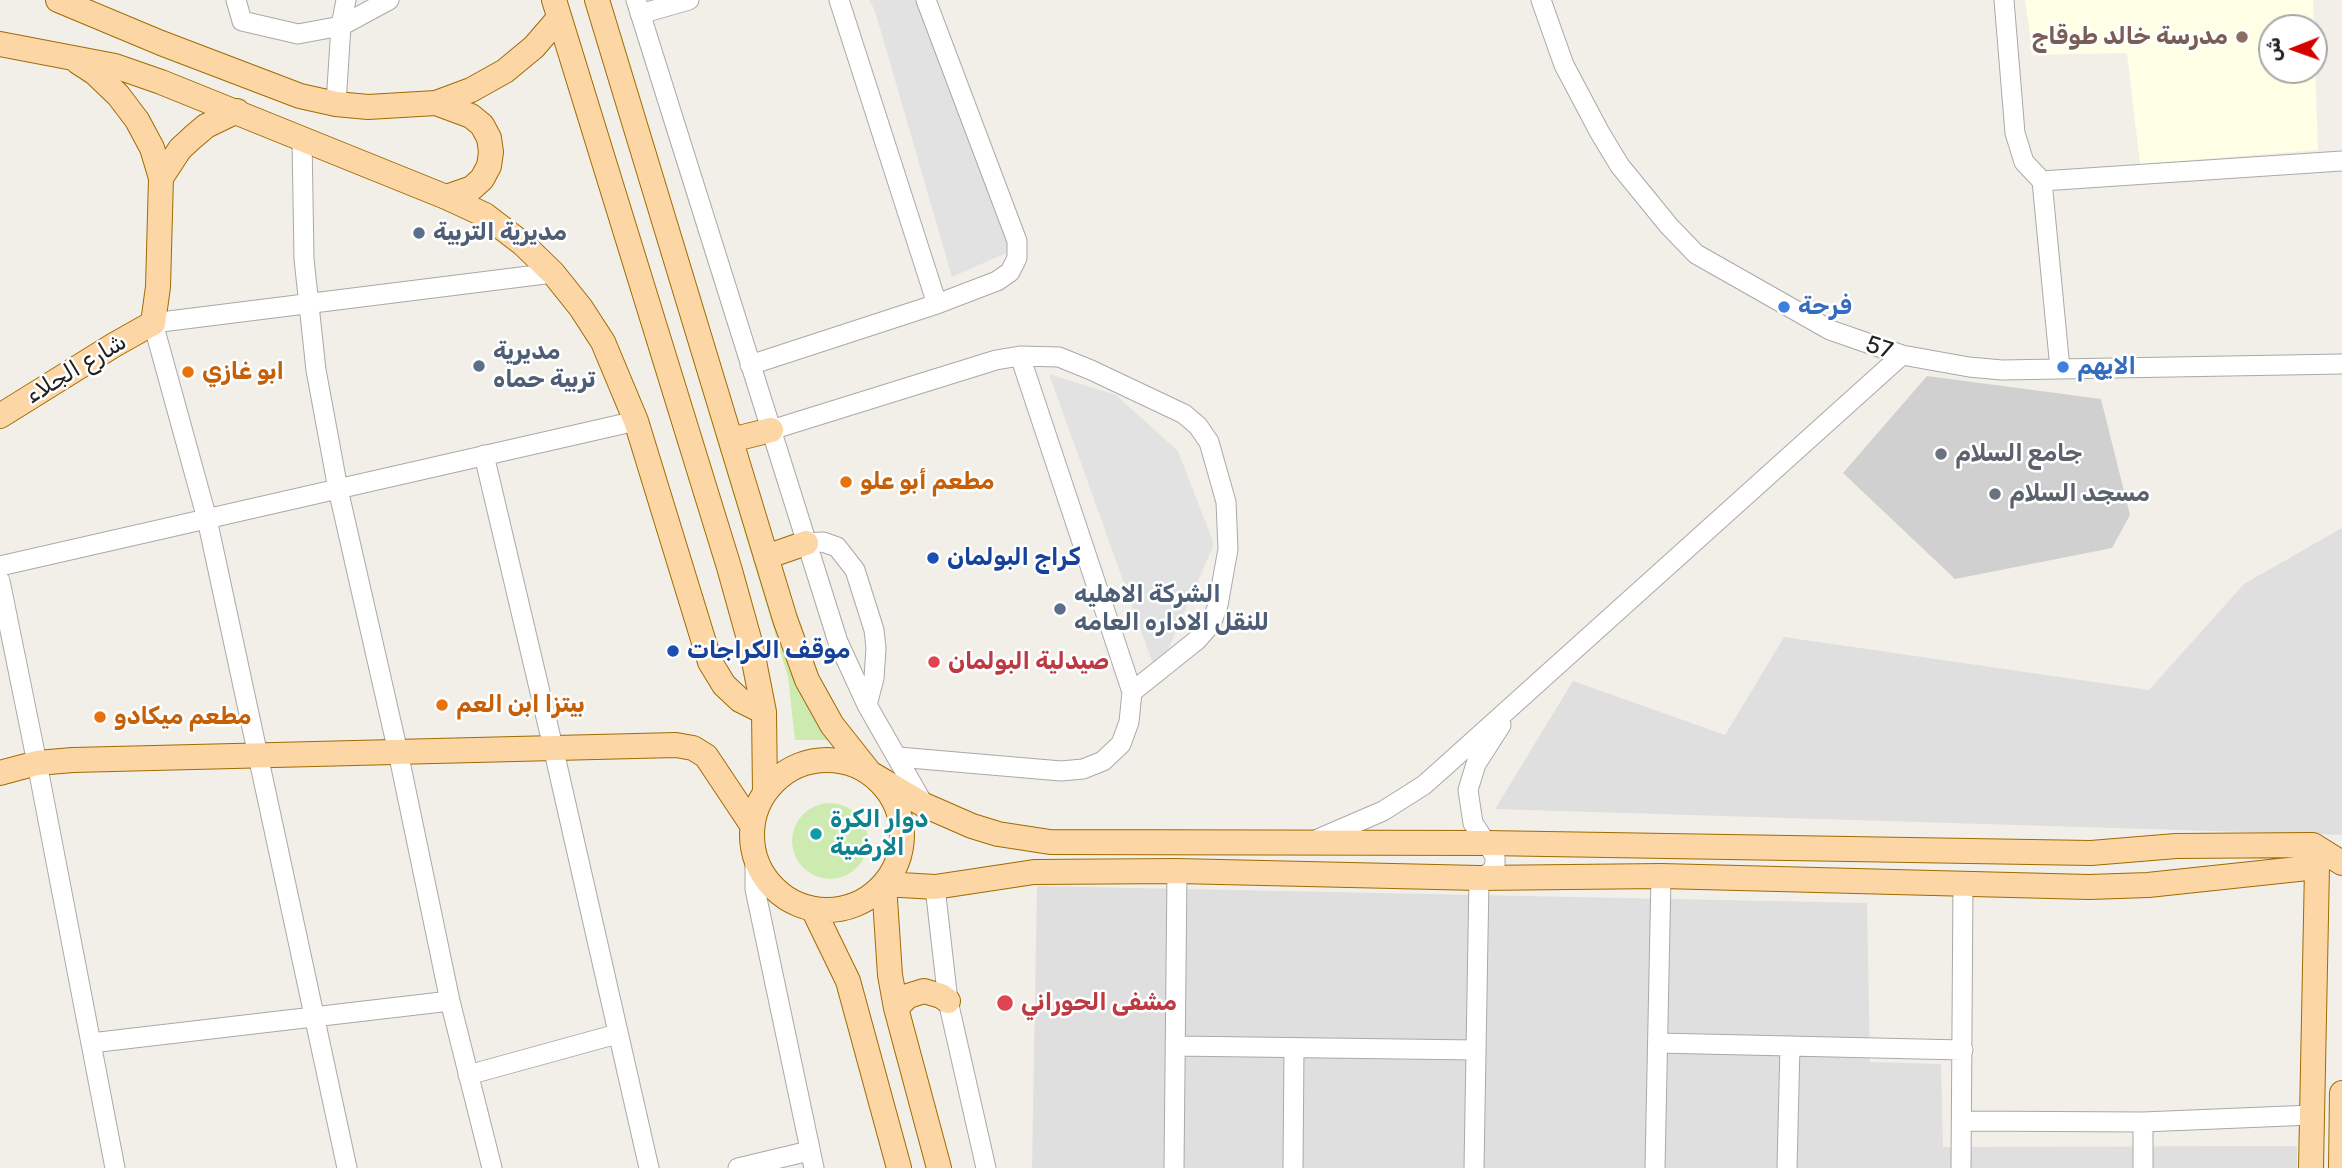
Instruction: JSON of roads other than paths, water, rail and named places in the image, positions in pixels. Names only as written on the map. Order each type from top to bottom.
[{"type":"main road","points":[[58,0],[288,91],[336,104],[368,107],[436,103],[471,90],[505,71],[534,47],[557,9]]},
{"type":"main road","points":[[597,0],[766,557],[807,680],[832,725],[870,773],[888,790],[899,813],[902,838],[897,862],[884,884],[869,897],[852,906],[832,910],[813,909],[793,902],[776,891],[763,875],[755,856],[752,825],[765,792],[782,775],[802,764],[825,760],[848,763],[870,773],[924,805],[960,821],[998,834],[1050,842],[1486,843],[2091,853],[2176,846],[2314,845],[2342,864]]},
{"type":"main road","points":[[557,9],[751,646],[764,712],[765,792]]},
{"type":"main road","points":[[0,44],[115,66],[237,111],[485,215],[523,244],[553,273],[581,308],[603,342],[636,421],[710,662],[724,685],[740,700],[764,712]]},
{"type":"main road","points":[[68,55],[95,73],[118,94],[137,120],[152,148],[161,178],[158,287],[153,323]]},
{"type":"main road","points":[[436,103],[471,116],[482,125],[489,138],[491,152],[489,166],[482,179],[472,188],[446,197]]},
{"type":"main road","points":[[161,178],[175,156],[193,137],[221,118],[237,111]]},
{"type":"main road","name":"شارع الجلاء","points":[[0,416],[153,323]]},
{"type":"main road","points":[[730,440],[771,430]]},
{"type":"main road","points":[[766,557],[806,543]]},
{"type":"main road","points":[[0,773],[37,763],[676,745],[693,748],[706,756],[752,825]]},
{"type":"main road","points":[[884,884],[935,887],[1034,872],[1177,871],[1479,878],[1661,876],[2090,887],[2148,884],[2317,867],[2311,1168]]},
{"type":"main road","points":[[884,884],[890,975],[896,1008],[939,1168]]},
{"type":"main road","points":[[813,909],[848,981],[900,1168]]},
{"type":"main road","points":[[896,1008],[908,996],[924,991],[948,1001]]},
{"type":"main road","points":[[2341,1168],[2342,1093]]},
{"type":"street","points":[[236,0],[242,22],[298,34],[341,26],[389,0]]},
{"type":"street","points":[[336,104],[341,26],[346,0]]},
{"type":"street","points":[[689,0],[638,7],[838,642],[867,705],[924,805]]},
{"type":"street","points":[[839,0],[937,304]]},
{"type":"street","points":[[750,365],[937,304],[997,281],[1010,272],[1017,258],[1017,241],[926,0]]},
{"type":"street","name":"57","points":[[1541,0],[1564,65],[1600,133],[1643,197],[1696,254],[1830,330],[1902,355],[1969,368],[2002,370],[2342,364]]},
{"type":"street","points":[[2004,0],[2015,133],[2024,162],[2042,181],[2060,369]]},
{"type":"street","points":[[302,139],[304,258],[316,370],[338,489],[398,752],[450,1002],[492,1168]]},
{"type":"street","points":[[2042,181],[2342,161]]},
{"type":"street","points":[[348,1168],[207,519],[153,323],[553,273]]},
{"type":"street","points":[[1310,842],[1362,822],[1404,799],[1442,769],[1902,355]]},
{"type":"street","points":[[771,430],[996,360],[1020,356],[1059,357],[1184,414],[1198,426],[1209,442],[1226,502],[1228,549],[1218,605],[1211,624],[1197,640],[1132,692]]},
{"type":"street","points":[[898,757],[1061,771],[1083,769],[1103,761],[1121,744],[1129,722],[1132,692],[1020,356]]},
{"type":"street","points":[[0,566],[636,421]]},
{"type":"street","points":[[484,455],[649,1168]]},
{"type":"street","points":[[806,543],[823,542],[837,547],[855,570],[874,631],[876,648],[874,678],[867,705]]},
{"type":"street","points":[[0,581],[114,1168]]},
{"type":"street","points":[[1474,1168],[1479,878],[1491,872],[1495,864],[1492,849],[1472,823],[1468,790],[1476,764],[1511,707]]},
{"type":"street","points":[[738,1168],[811,1159],[755,889],[755,856]]},
{"type":"street","points":[[2317,867],[2342,864]]},
{"type":"street","points":[[1174,1168],[1177,871]]},
{"type":"street","points":[[1655,1168],[1661,876]]},
{"type":"street","points":[[1962,1168],[1963,883]]},
{"type":"street","points":[[935,887],[948,1001],[986,1168]]},
{"type":"street","points":[[91,1043],[450,1002]]},
{"type":"street","points":[[468,1075],[617,1034]]},
{"type":"street","points":[[1658,1043],[1963,1050]]},
{"type":"street","points":[[1175,1046],[1476,1050]]},
{"type":"street","points":[[1787,1168],[1790,1046]]},
{"type":"street","points":[[1293,1168],[1294,1048]]},
{"type":"street","points":[[1963,1121],[2143,1122],[2312,1115]]},
{"type":"street","points":[[2143,1122],[2143,1168]]},
{"type":"place","name":"مدرسة خالد طوقاج","points":[[2242,37]]},
{"type":"place","name":"مديرية التربية","points":[[419,233]]},
{"type":"place","name":"فرحة","points":[[1784,307]]},
{"type":"place","name":"مديرية تربية حماه","points":[[479,366]]},
{"type":"place","name":"الايهم","points":[[2063,367]]},
{"type":"place","name":"ابو غازي","points":[[188,372]]},
{"type":"place","name":"جامع السلام","points":[[1941,454]]},
{"type":"place","name":"مطعم أبو علو","points":[[846,482]]},
{"type":"place","name":"مسجد السلام","points":[[1995,494]]},
{"type":"place","name":"كراج البولمان","points":[[933,558]]},
{"type":"place","name":"الشركة الاهليه للنقل الاداره العامه","points":[[1060,609]]},
{"type":"place","name":"موقف الكراجات","points":[[673,651]]},
{"type":"place","name":"صيدلية البولمان","points":[[934,662]]},
{"type":"place","name":"بيتزا ابن العم","points":[[442,705]]},
{"type":"place","name":"مطعم ميكادو","points":[[100,717]]},
{"type":"place","name":"دوار الكرة الارضية","points":[[816,834]]},
{"type":"place","name":"مشفى الحوراني","points":[[1005,1003]]}]
